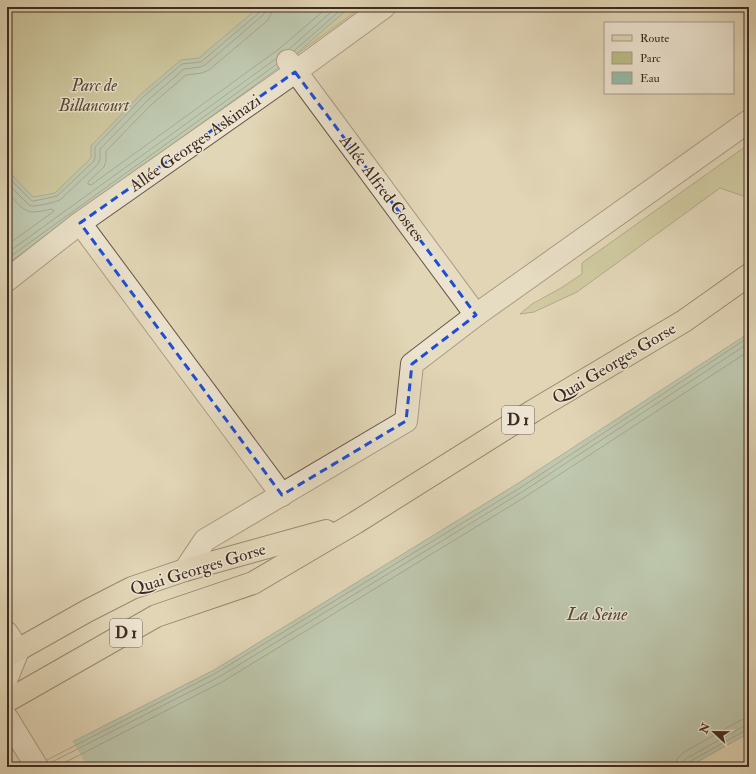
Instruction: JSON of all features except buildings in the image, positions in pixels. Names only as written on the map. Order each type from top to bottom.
[{"type":"main road","name":"Quai Georges Gorse","points":[[7,701],[156,616],[253,583],[355,523],[533,411],[684,321],[749,275]]},
{"type":"main road","name":"Quai Georges Gorse","points":[[11,647],[132,588],[185,570],[355,523]]},
{"type":"street","name":"Allée Georges Askinazi","points":[[7,280],[80,223],[292,67],[384,7]]},
{"type":"street","name":"Allée Alfred Costes","points":[[292,67],[476,315]]},
{"type":"street","points":[[185,570],[205,540],[406,420],[412,364],[476,315],[749,120]]},
{"type":"street","points":[[80,223],[282,495]]},
{"type":"street","points":[[7,678],[11,647]]},
{"type":"street","points":[[7,718],[37,767]]},
{"type":"highlighted area","points":[[295,72],[476,315],[412,364],[406,421],[282,495],[80,223]]},
{"type":"green space","name":"Parc de Billancourt","points":[[7,7],[362,7],[7,264]]},
{"type":"green space","points":[[749,144],[749,198],[720,188],[577,292],[534,312],[520,314],[532,304],[561,288],[582,274],[582,263]]},
{"type":"water","points":[[259,7],[350,7],[288,61],[7,264],[7,170],[33,197],[55,193],[91,158],[91,146],[141,94],[181,60],[199,58]]},
{"type":"water","name":"La Seine","points":[[749,333],[749,733],[688,767],[23,767],[214,670],[517,484]]},
{"type":"pier","points":[[72,740],[88,767],[21,767],[22,765]]}]
